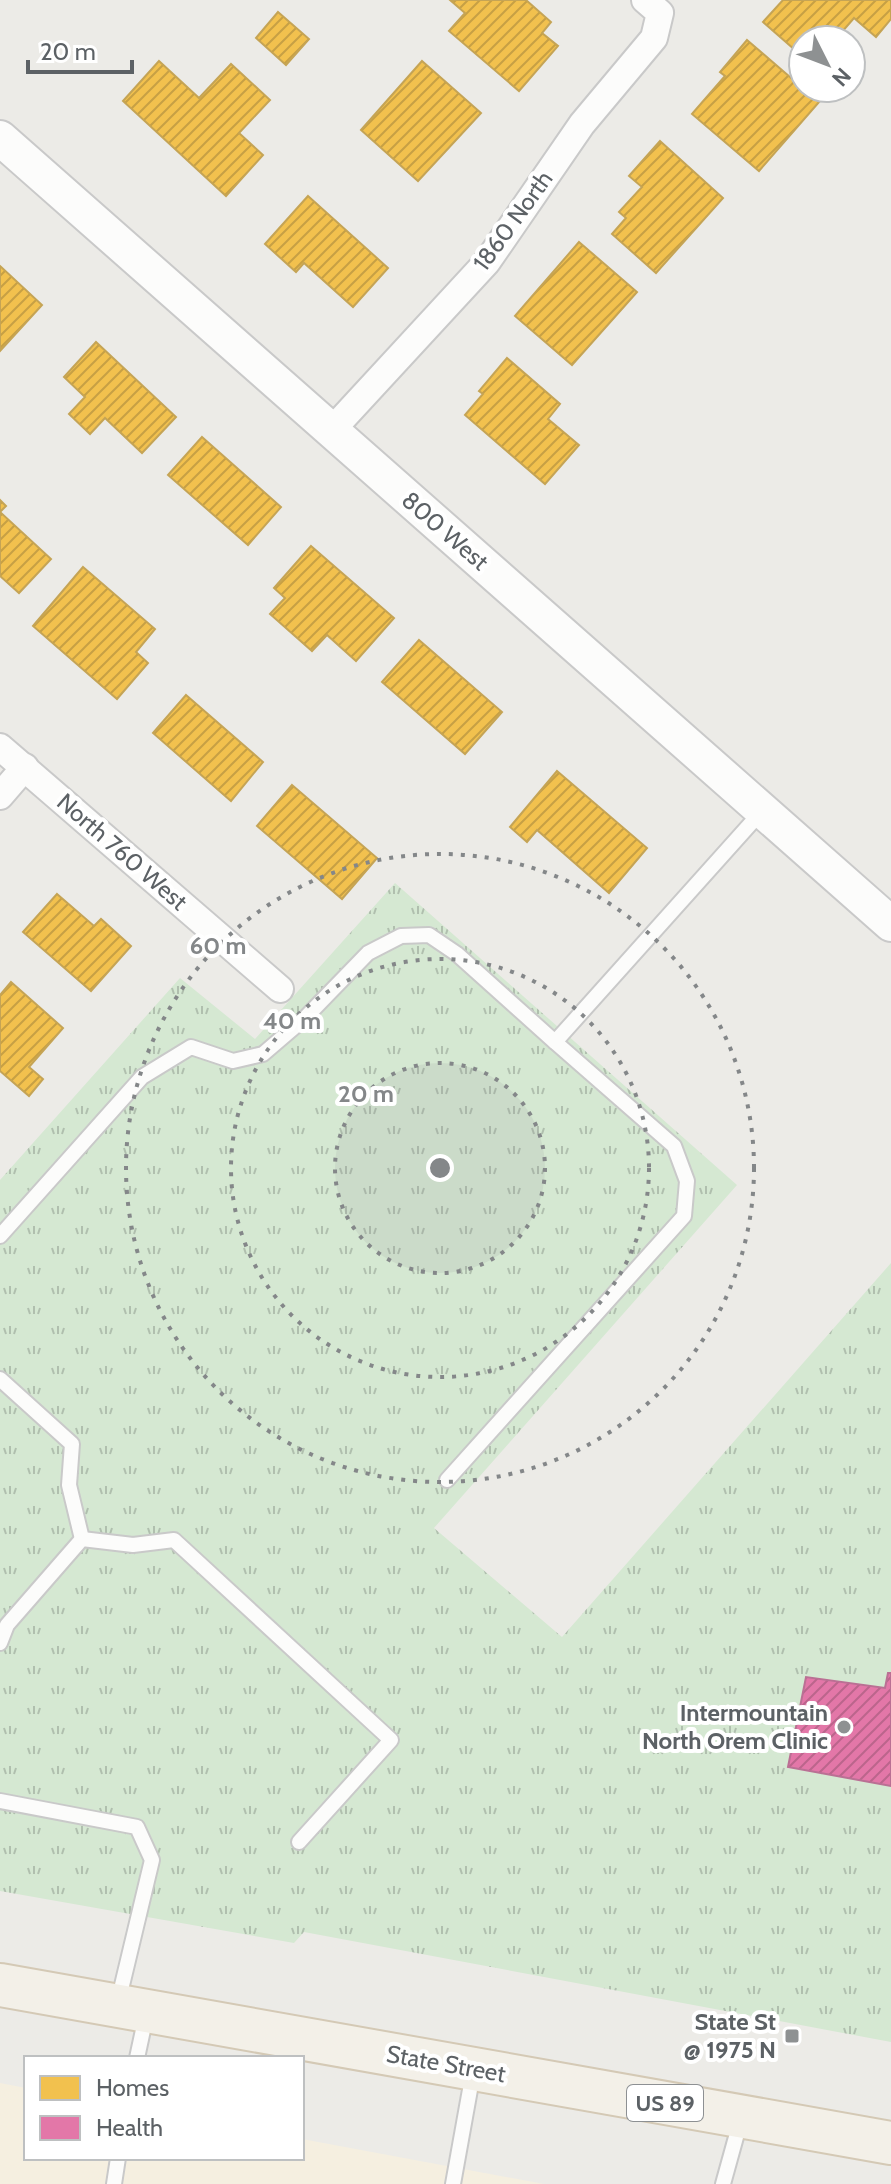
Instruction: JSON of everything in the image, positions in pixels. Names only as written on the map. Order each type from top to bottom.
[{"type":"main road","name":"State Street","points":[[0,1985],[891,2143]]},
{"type":"street","name":"1860 North","points":[[331,431],[487,262],[582,124],[654,38],[660,13],[645,0]]},
{"type":"street","name":"800 West","points":[[0,138],[891,924]]},
{"type":"street","name":"North 760 West","points":[[0,747],[280,989]]},
{"type":"street","points":[[0,796],[25,767]]},
{"type":"lane","points":[[555,1042],[762,810]]},
{"type":"lane","points":[[0,1236],[142,1077],[191,1047],[233,1061],[263,1054],[305,1018],[368,953],[401,936],[429,935],[457,954],[674,1146],[687,1181],[684,1216],[447,1480]]},
{"type":"lane","points":[[0,1379],[72,1444],[69,1485],[82,1539]]},
{"type":"lane","points":[[0,1643],[7,1625],[82,1539]]},
{"type":"lane","points":[[82,1539],[133,1545],[174,1540],[391,1740],[299,1842]]},
{"type":"lane","points":[[0,1801],[137,1827],[152,1860],[132,2009],[137,2056]]},
{"type":"lane","points":[[453,2184],[474,2069]]},
{"type":"lane","points":[[723,2184],[742,2116]]},
{"type":"lane","points":[[114,2184],[118,2160]]},
{"type":"shaded area","points":[[0,2083],[24,2088],[24,2160],[304,2160],[304,2139],[544,2184],[0,2184]]},
{"type":"green space","points":[[395,883],[737,1185],[434,1528],[562,1637],[891,1263],[891,2042],[304,1932],[294,1943],[0,1891],[0,1180],[180,978],[255,1039]]},
{"type":"building: Homes","points":[[450,0],[526,0],[551,22],[542,33],[558,46],[519,91],[449,31],[465,13]]},
{"type":"building: Homes","points":[[783,0],[891,0],[891,19],[876,37],[867,29],[867,24],[861,24],[854,18],[849,24],[787,24],[787,43],[763,22]]},
{"type":"building: Homes","points":[[278,12],[309,39],[286,65],[256,38]]},
{"type":"building: Homes","points":[[747,40],[787,74],[787,104],[817,104],[759,171],[692,114],[725,76],[720,72]]},
{"type":"building: Homes","points":[[159,61],[199,98],[231,64],[270,100],[239,133],[263,155],[226,196],[123,101]]},
{"type":"building: Homes","points":[[422,61],[481,113],[418,181],[361,130]]},
{"type":"building: Homes","points":[[660,141],[723,198],[656,273],[612,234],[626,218],[619,212],[642,187],[629,176]]},
{"type":"building: Homes","points":[[308,196],[388,268],[353,307],[304,263],[296,272],[265,244]]},
{"type":"building: Homes","points":[[579,242],[637,292],[572,365],[515,316]]},
{"type":"building: Homes","points":[[0,266],[42,305],[0,351]]},
{"type":"building: Homes","points":[[96,342],[176,417],[142,453],[105,418],[90,434],[69,414],[85,397],[64,377]]},
{"type":"building: Homes","points":[[507,358],[560,404],[548,419],[579,445],[545,484],[465,415],[483,394],[479,391]]},
{"type":"building: Homes","points":[[202,437],[281,507],[248,545],[168,475]]},
{"type":"building: Homes","points":[[0,512],[51,559],[19,593],[0,576]]},
{"type":"building: Homes","points":[[311,546],[394,618],[356,661],[327,635],[312,651],[270,614],[285,598],[274,588]]},
{"type":"building: Homes","points":[[83,567],[155,629],[136,652],[148,663],[117,699],[33,626]]},
{"type":"building: Homes","points":[[419,640],[502,712],[465,754],[382,682]]},
{"type":"building: Homes","points":[[186,695],[263,762],[231,801],[153,733]]},
{"type":"building: Homes","points":[[557,771],[647,848],[609,893],[537,830],[527,842],[510,827]]},
{"type":"building: Homes","points":[[292,785],[377,858],[342,899],[257,826]]},
{"type":"building: Homes","points":[[57,894],[94,926],[101,919],[131,946],[91,991],[23,932]]},
{"type":"building: Homes","points":[[11,982],[63,1028],[29,1067],[43,1079],[29,1096],[0,1071],[0,995]]},
{"type":"building: Health","name":"Intermountain North Orem Clinic","points":[[888,1673],[891,1673],[891,1786],[788,1767],[806,1677],[885,1688]]},
{"type":"place","name":"Intermountain North Orem Clinic","points":[[844,1727]]},
{"type":"place","name":"State St @ 1975 N","points":[[792,2036]]}]
